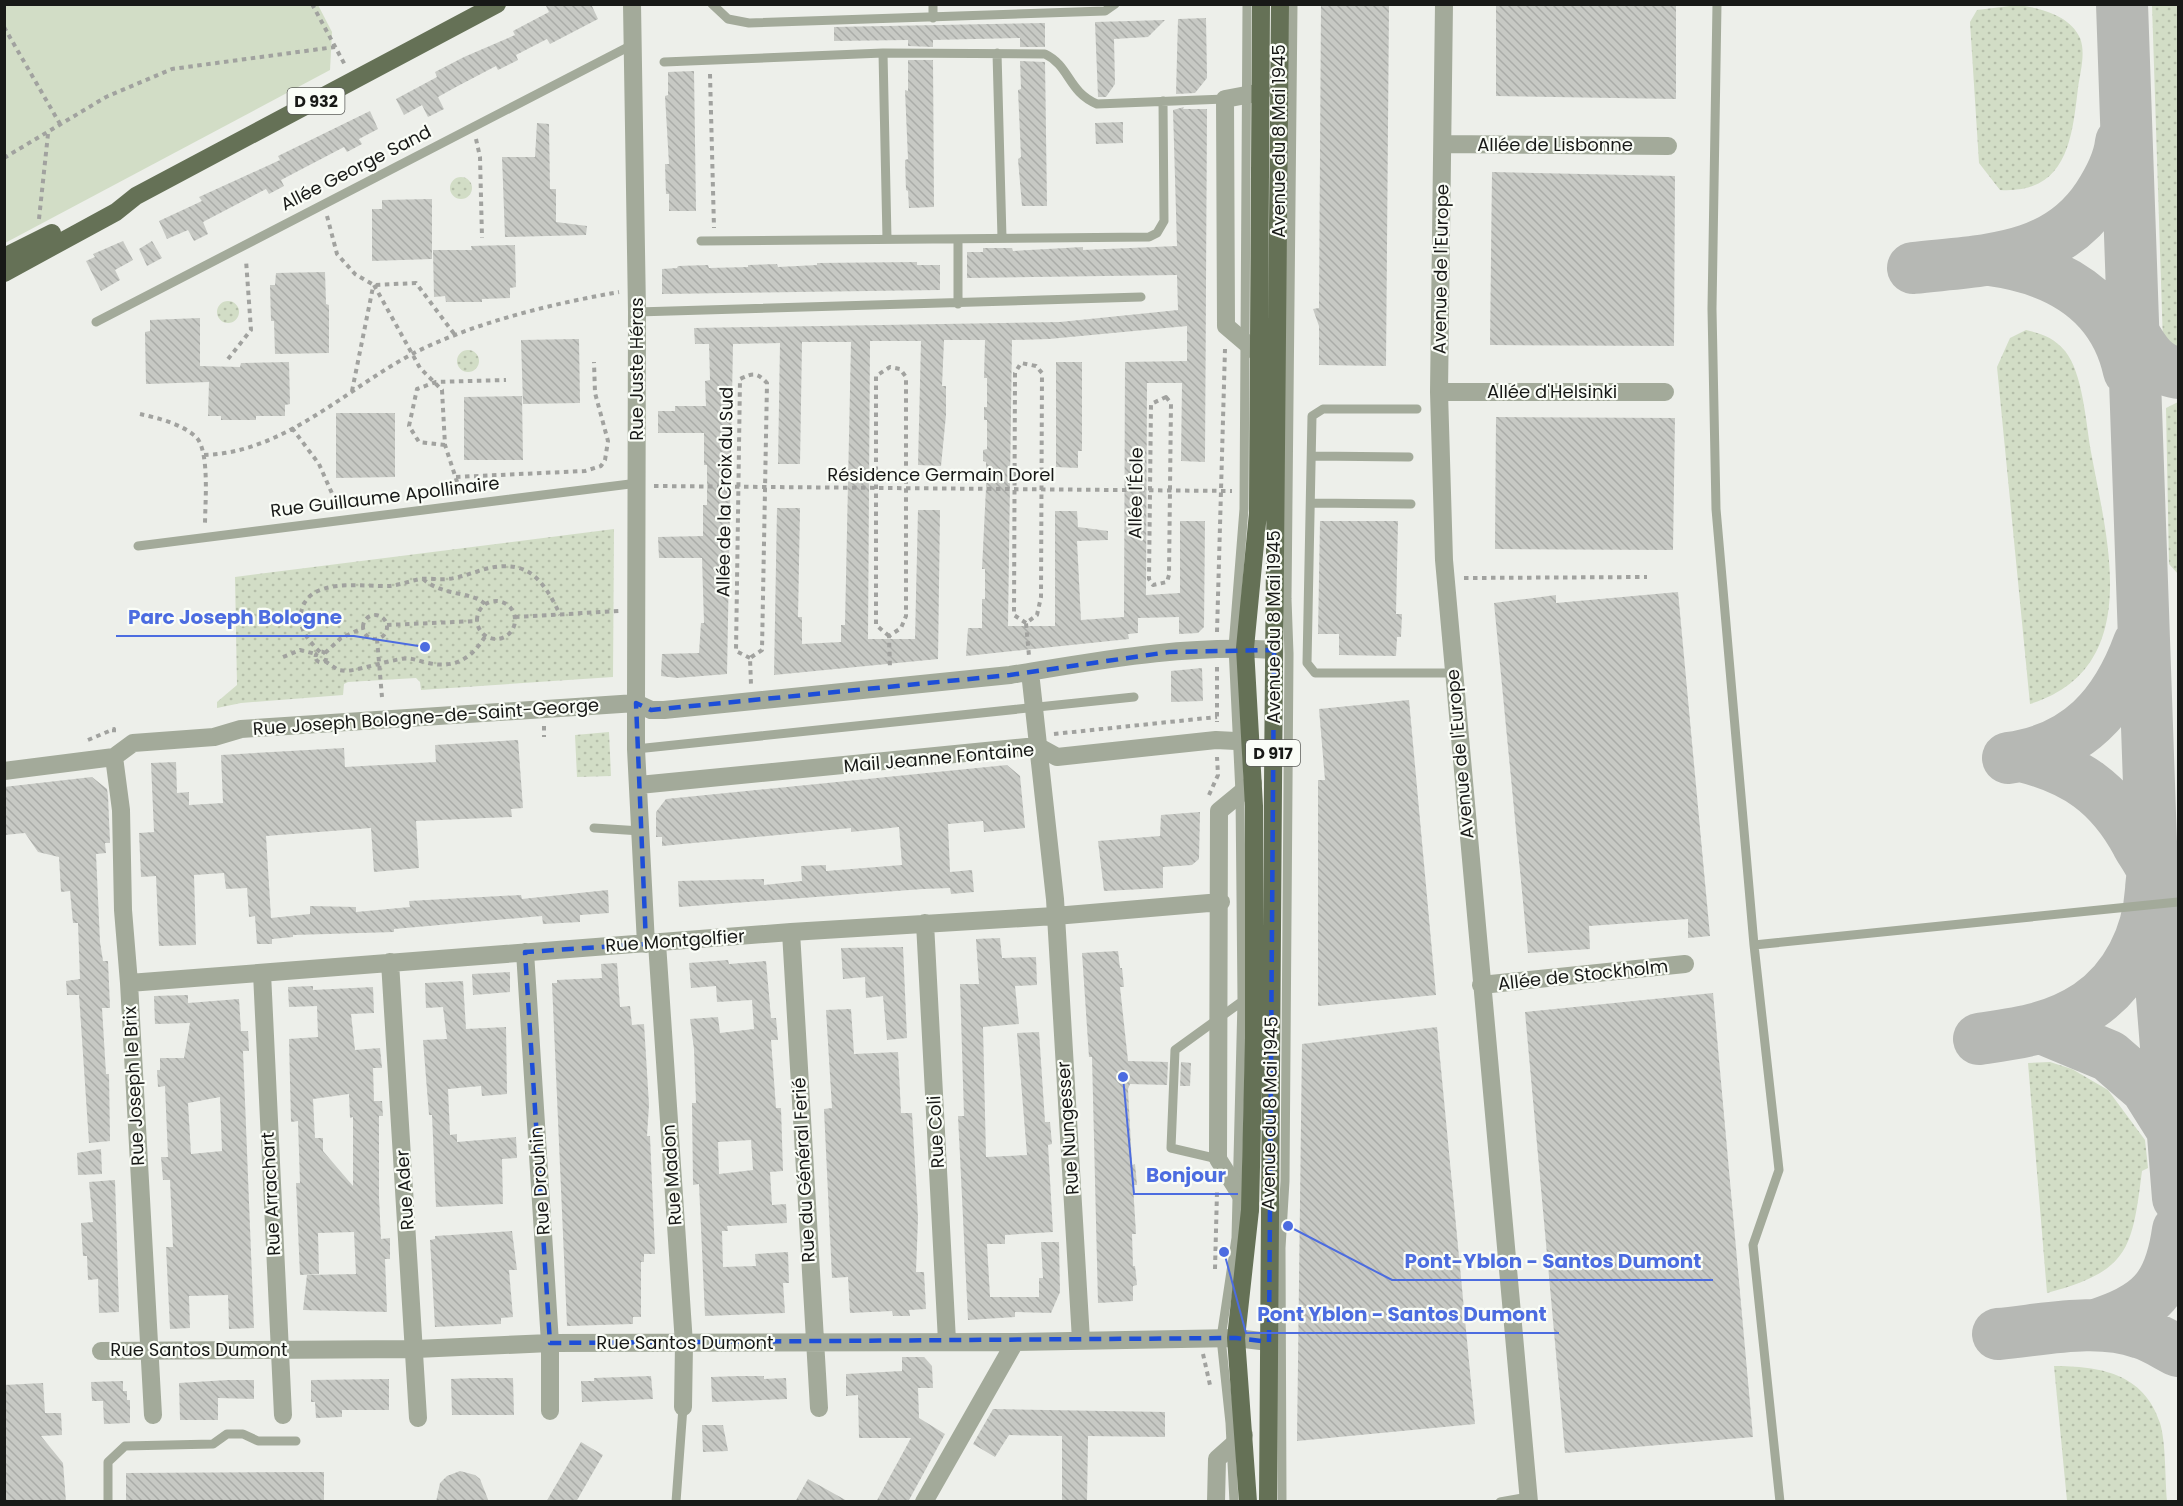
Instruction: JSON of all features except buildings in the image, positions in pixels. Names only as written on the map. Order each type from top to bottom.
[{"type":"main road","name":"D 932","points":[[4,273],[116,212],[136,196],[497,4]]},
{"type":"main road","name":"Avenue du 8 Mai 1945","points":[[1248,1502],[1238,1440],[1228,1338],[1250,1210],[1246,788],[1232,648],[1258,513],[1254,349],[1255,93],[1262,4]]},
{"type":"main road","name":"Avenue du 8 Mai 1945","points":[[1268,1502],[1267,1222],[1273,985],[1280,4]]},
{"type":"main road","name":"D 932","points":[[4,257],[110,203],[136,196]]},
{"type":"street","name":"Rue Juste Héras","points":[[632,4],[637,289],[636,749],[641,831]]},
{"type":"street","name":"Avenue de l'Europe","points":[[1444,4],[1439,392],[1445,578],[1528,1499]]},
{"type":"street","name":"Avenue du 8 Mai 1945","points":[[1225,99],[1255,93]]},
{"type":"street","points":[[1225,99],[1226,326],[1254,349]]},
{"type":"street","name":"Allée de Lisbonne","points":[[1443,144],[1668,146]]},
{"type":"street","name":"Allée d'Helsinki","points":[[1439,392],[1665,392]]},
{"type":"street","points":[[636,703],[651,710],[664,710],[1030,672],[1045,667],[1232,648],[1274,650]]},
{"type":"street","name":"Rue Nungesser","points":[[1030,672],[1055,916],[1081,1340]]},
{"type":"street","name":"Rue Joseph Bologne-de-Saint-George","points":[[114,758],[133,743],[214,737],[241,729],[636,703]]},
{"type":"street","name":"Mail Jeanne Fontaine","points":[[639,785],[1037,746],[1057,757],[1216,740],[1236,741]]},
{"type":"street","points":[[4,771],[114,758]]},
{"type":"street","name":"Rue Joseph le Brix","points":[[114,758],[121,810],[123,910],[129,983],[147,1351],[153,1415]]},
{"type":"street","points":[[1246,788],[1219,811],[1221,902],[1218,1159],[1250,1210]]},
{"type":"street","name":"Rue Madon","points":[[641,831],[684,1344],[683,1407]]},
{"type":"street","name":"Rue Montgolfier","points":[[129,983],[791,932],[1055,916],[1221,902]]},
{"type":"street","name":"Rue Coli","points":[[925,923],[947,1341]]},
{"type":"street","name":"Rue du Général Ferié","points":[[791,932],[819,1408]]},
{"type":"street","name":"Rue Drouhin","points":[[525,952],[550,1343],[550,1411]]},
{"type":"street","name":"Rue Ader","points":[[390,962],[416,1349],[418,1418]]},
{"type":"street","name":"Allée de Stockholm","points":[[1480,985],[1685,964]]},
{"type":"street","name":"Rue Arrachart","points":[[261,973],[283,1415]]},
{"type":"street","name":"Rue Santos Dumont","points":[[101,1351],[416,1349],[550,1343],[1016,1342],[1228,1338],[1269,1342]]},
{"type":"street","points":[[924,1502],[1016,1342]]},
{"type":"street","points":[[1216,1502],[1217,1459],[1238,1440]]},
{"type":"lane","points":[[712,4],[728,19],[749,23],[1105,11],[1115,4]]},
{"type":"lane","points":[[933,4],[933,18]]},
{"type":"lane","points":[[1247,4],[1255,93]]},
{"type":"lane","points":[[1282,1502],[1281,1248],[1285,1158],[1289,654],[1287,599],[1293,4]]},
{"type":"lane","points":[[1717,4],[1712,309],[1716,509],[1755,945],[1779,1170],[1753,1245],[1780,1502]]},
{"type":"lane","name":"Allée George Sand","points":[[96,322],[243,244],[632,45]]},
{"type":"lane","points":[[883,53],[887,239]]},
{"type":"lane","points":[[664,62],[883,53],[1045,54],[1055,59],[1083,98],[1097,104],[1225,99]]},
{"type":"lane","points":[[997,53],[1002,238]]},
{"type":"lane","points":[[701,241],[1149,237],[1157,233],[1164,221],[1163,101]]},
{"type":"lane","points":[[958,239],[958,304]]},
{"type":"lane","points":[[637,312],[1141,297]]},
{"type":"lane","points":[[1246,788],[1236,741],[1232,648],[1240,587],[1254,349]]},
{"type":"lane","points":[[1417,409],[1323,409],[1312,416],[1307,663],[1315,673],[1453,673]]},
{"type":"lane","points":[[1312,456],[1410,457]]},
{"type":"lane","name":"Rue Guillaume Apollinaire","points":[[138,546],[638,483]]},
{"type":"lane","points":[[1311,503],[1411,504]]},
{"type":"lane","points":[[636,749],[1134,697]]},
{"type":"lane","points":[[594,828],[641,831]]},
{"type":"lane","points":[[1755,945],[2178,902]]},
{"type":"lane","points":[[1218,1159],[1171,1148],[1175,1050],[1219,1016],[1248,998]]},
{"type":"lane","points":[[1228,1338],[1236,1238],[1236,1188],[1248,998]]},
{"type":"lane","points":[[676,1502],[683,1407]]},
{"type":"lane","points":[[108,1502],[108,1462],[125,1446],[213,1444],[228,1434],[243,1434],[258,1441],[296,1441]]},
{"type":"lane","points":[[1234,1502],[1238,1440]]},
{"type":"lane","points":[[1500,1502],[1528,1499]]},
{"type":"path","points":[[312,4],[354,81]]},
{"type":"path","points":[[4,27],[60,124]]},
{"type":"path","points":[[4,158],[106,97],[172,69],[335,47]]},
{"type":"path","points":[[709,60],[714,241]]},
{"type":"path","points":[[474,126],[480,157],[482,238]]},
{"type":"path","points":[[34,242],[45,177],[48,133]]},
{"type":"path","points":[[323,203],[337,254],[355,274],[374,285],[420,368],[442,390],[445,445],[450,468],[456,477],[464,504]]},
{"type":"path","points":[[228,359],[251,330],[249,274],[243,244]]},
{"type":"path","points":[[374,285],[416,284],[455,335]]},
{"type":"path","points":[[351,392],[374,285]]},
{"type":"path","points":[[204,455],[220,455],[278,436],[413,354],[455,335],[527,314],[637,289]]},
{"type":"path","points":[[1218,776],[1216,740],[1232,648],[1221,490],[1226,326]]},
{"type":"path","points":[[456,477],[585,471],[601,466],[605,460],[608,441],[595,393],[594,362]]},
{"type":"path","points":[[1021,363],[1036,366],[1042,373],[1041,597],[1037,615],[1026,623],[1014,615],[1015,372],[1021,363]]},
{"type":"path","points":[[889,636],[902,628],[906,616],[906,377],[900,369],[890,367],[876,376],[876,625],[889,636],[891,687]]},
{"type":"path","name":"Allée de la Croix du Sud","points":[[753,373],[760,375],[767,383],[766,487],[762,650],[750,658],[736,651],[737,487],[740,379],[753,373]]},
{"type":"path","points":[[445,445],[419,442],[409,426],[417,389],[436,382],[506,380]]},
{"type":"path","name":"Allée l'Éole","points":[[1166,397],[1171,404],[1171,490],[1169,575],[1167,582],[1160,586],[1153,585],[1149,579],[1151,404],[1166,397]]},
{"type":"path","points":[[141,414],[162,418],[196,438],[204,455],[205,537]]},
{"type":"path","points":[[292,428],[319,464],[337,501],[340,519]]},
{"type":"path","name":"Résidence Germain Dorel","points":[[638,483],[658,486],[1245,491]]},
{"type":"path","points":[[486,635],[467,659],[458,663],[429,664],[414,659],[400,659],[379,666],[346,671],[338,670],[325,661],[308,640],[300,619],[305,599],[316,592],[342,585],[392,585],[423,579],[451,579],[501,565],[522,568],[541,583],[560,615]]},
{"type":"path","points":[[1445,578],[1647,577]]},
{"type":"path","points":[[423,579],[438,590],[479,598],[485,604]]},
{"type":"path","points":[[492,601],[507,603],[515,617],[515,624],[508,635],[494,639],[486,635],[477,621],[480,609],[492,601]]},
{"type":"path","points":[[515,617],[637,611]]},
{"type":"path","points":[[375,614],[385,619],[387,625],[384,635],[377,639],[369,637],[363,628],[365,620],[375,614]]},
{"type":"path","points":[[387,625],[477,621]]},
{"type":"path","points":[[1026,623],[1030,672]]},
{"type":"path","points":[[325,661],[317,661],[320,653],[341,638],[363,628]]},
{"type":"path","points":[[377,639],[382,697]]},
{"type":"path","points":[[283,657],[300,650],[320,653]]},
{"type":"path","points":[[750,658],[752,701]]},
{"type":"highlighted area","points":[[1274,650],[1269,1342],[1236,1338],[550,1343],[525,952],[646,944],[636,703],[651,710],[1010,675],[1169,652]]},
{"type":"green space","points":[[5,4],[318,5],[332,32],[330,70],[5,243]]},
{"type":"green space","points":[[2018,5],[2045,11],[2062,18],[2069,24],[2082,44],[2082,63],[2073,126],[2062,160],[2053,173],[2040,183],[2022,189],[2000,190],[1979,163],[1970,22],[1977,10]]},
{"type":"green space","points":[[2152,5],[2178,5],[2178,356],[2163,343]]},
{"type":"green space","points":[[461,177],[469,180],[472,188],[469,196],[461,199],[453,196],[450,188],[453,180]]},
{"type":"green space","points":[[228,301],[236,304],[239,312],[236,320],[228,323],[220,320],[217,312],[220,304]]},
{"type":"green space","points":[[2026,330],[2043,335],[2057,343],[2065,351],[2076,372],[2083,399],[2104,523],[2109,561],[2110,598],[2104,632],[2090,662],[2066,686],[2030,704],[1997,367],[2010,338]]},
{"type":"green space","points":[[468,350],[476,353],[479,361],[476,369],[468,372],[460,369],[457,361],[460,353]]},
{"type":"green space","points":[[2178,402],[2178,574],[2169,564],[2166,408]]},
{"type":"green space","points":[[614,529],[613,677],[421,690],[420,682],[416,678],[348,682],[344,684],[343,695],[241,703],[217,708],[217,702],[237,685],[235,577]]},
{"type":"green space","points":[[609,732],[611,776],[577,777],[575,735]]},
{"type":"green space","points":[[2050,1062],[2072,1069],[2108,1090],[2145,1140],[2148,1168],[2142,1171],[2134,1220],[2122,1253],[2110,1266],[2095,1276],[2047,1293],[2028,1063]]},
{"type":"green space","points":[[2054,1366],[2103,1371],[2131,1383],[2143,1393],[2153,1406],[2162,1431],[2167,1501],[2067,1501]]},
{"type":"taxiway","points":[[2122,4],[2152,871],[2178,1198]]},
{"type":"taxiway","points":[[1913,268],[1965,263],[2016,254],[2039,246],[2061,234],[2081,218],[2098,197],[2113,171],[2121,142]]},
{"type":"taxiway","points":[[1990,260],[2038,271],[2079,292],[2096,307],[2110,325],[2121,346],[2129,371]]},
{"type":"taxiway","points":[[2133,332],[2151,359],[2163,368],[2178,373]]},
{"type":"taxiway","points":[[2008,758],[2033,753],[2055,745],[2091,721],[2119,686],[2139,643]]},
{"type":"taxiway","points":[[1979,1039],[2049,1025],[2088,1006],[2102,995],[2124,970],[2140,940],[2149,907],[2151,868],[2115,810],[2103,797],[2074,776],[2040,761],[2021,756]]},
{"type":"taxiway","points":[[2044,1029],[2109,1056],[2146,1088],[2173,1131]]},
{"type":"taxiway","points":[[2096,1325],[2130,1311],[2144,1303],[2154,1293],[2169,1267],[2178,1230]]},
{"type":"taxiway","points":[[1998,1334],[2070,1326],[2106,1326],[2124,1328],[2146,1335],[2178,1351]]},
{"type":"place","name":"Parc Joseph Bologne","points":[[425,647]]},
{"type":"place","name":"Bonjour","points":[[1123,1077]]},
{"type":"place","name":"Pont-Yblon - Santos Dumont","points":[[1288,1226]]},
{"type":"place","name":"Pont Yblon - Santos Dumont","points":[[1224,1252]]}]
